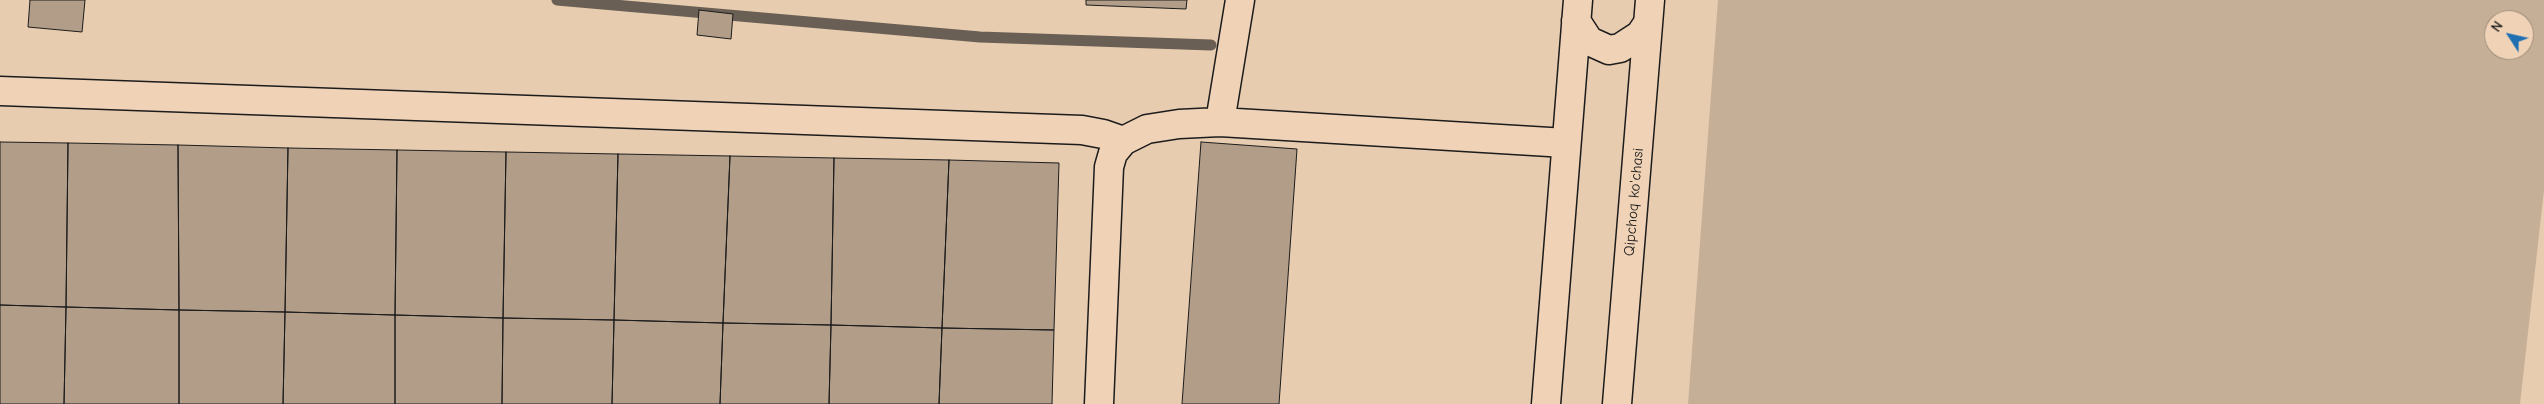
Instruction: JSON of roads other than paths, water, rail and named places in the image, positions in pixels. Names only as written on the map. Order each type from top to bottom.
[{"type":"street","points":[[1220,122],[1232,63],[1240,0]]},
{"type":"street","points":[[1577,11],[1589,41],[1609,50],[1630,42],[1640,35],[1649,12]]},
{"type":"street","points":[[1546,404],[1577,11]]},
{"type":"street","name":"Qipchoq ko'chasi","points":[[1617,404],[1649,12]]},
{"type":"street","points":[[0,91],[1082,130],[1103,134],[1123,141]]},
{"type":"street","points":[[1099,404],[1109,168],[1113,153],[1123,141],[1147,129],[1179,124],[1220,122],[1566,142]]},
{"type":"waterway","points":[[557,0],[980,37],[1211,45]]}]
